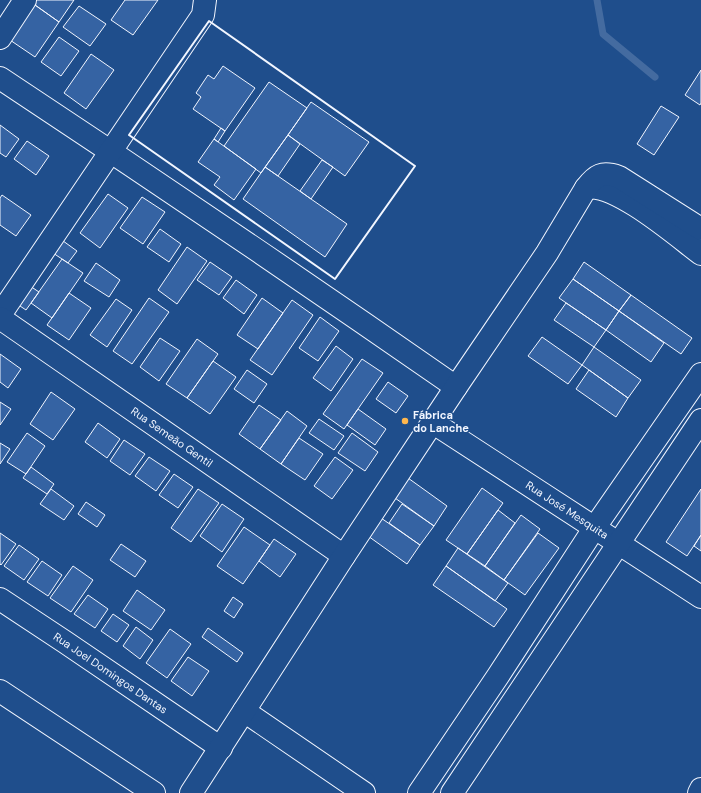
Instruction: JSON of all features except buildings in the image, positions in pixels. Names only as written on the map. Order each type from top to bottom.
[{"type":"street","points":[[0,38],[25,0]]},
{"type":"street","points":[[0,316],[203,15],[205,0]]},
{"type":"street","points":[[0,78],[111,151],[456,387]]},
{"type":"street","points":[[191,793],[432,422],[547,253],[586,188],[598,176],[612,174],[701,229]]},
{"type":"street","points":[[586,188],[600,188],[622,198],[642,210],[701,254]]},
{"type":"street","name":"Rua Semeão Gentil","points":[[0,316],[344,556]]},
{"type":"street","points":[[419,793],[498,676],[595,527],[701,374]]},
{"type":"street","points":[[452,793],[701,420]]},
{"type":"street","name":"Rua José Mesquita","points":[[432,422],[701,597]]},
{"type":"street","name":"Rua Joel Domingos Dantas","points":[[0,599],[221,748]]},
{"type":"street","points":[[0,691],[154,793]]},
{"type":"street","points":[[244,711],[364,793]]},
{"type":"street","points":[[698,793],[701,789]]},
{"type":"waterway","points":[[597,0],[603,34],[655,77]]},
{"type":"wall","points":[[209,21],[415,166],[335,279],[129,135],[209,21]]},
{"type":"place","name":"Fábrica do Lanche","points":[[405,421]]}]
